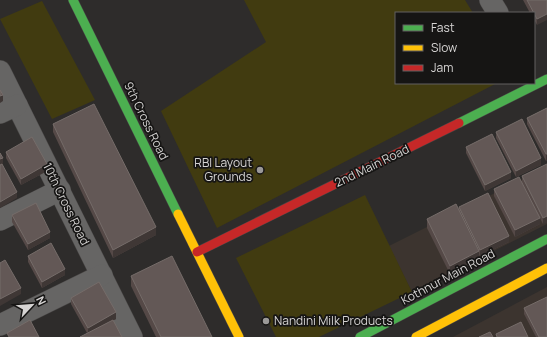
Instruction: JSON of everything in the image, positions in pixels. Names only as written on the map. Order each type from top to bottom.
[{"type":"street","name":"9th Cross Road","points":[[73,0],[239,337]]},
{"type":"street","points":[[490,0],[497,12]]},
{"type":"street","name":"10th Cross Road","points":[[0,71],[8,109],[60,190],[132,337]]},
{"type":"street","name":"2nd Main Road","points":[[197,252],[530,84]]},
{"type":"street","points":[[0,220],[60,190]]},
{"type":"street","name":"Kothnur Main Road","points":[[360,337],[547,239]]},
{"type":"street","points":[[416,337],[547,268]]},
{"type":"street","points":[[0,324],[102,275]]},
{"type":"shaded area","name":"RBI Layout Grounds","points":[[244,0],[465,0],[472,12],[395,12],[395,84],[495,84],[217,228],[161,111],[266,42]]},
{"type":"shaded area","points":[[42,1],[95,100],[52,119],[0,19]]},
{"type":"shaded area","points":[[547,167],[547,224],[412,292],[389,246]]},
{"type":"shaded area","points":[[365,195],[412,292],[319,337],[276,337],[236,258]]},
{"type":"shaded area","points":[[547,287],[547,337],[453,337]]},
{"type":"building","points":[[527,0],[547,0],[547,14],[537,19],[535,12],[533,12]]},
{"type":"building","points":[[94,104],[156,227],[113,250],[53,124]]},
{"type":"building","points":[[547,108],[547,154],[546,154],[527,118]]},
{"type":"building","points":[[522,119],[541,158],[516,171],[496,132]]},
{"type":"building","points":[[492,134],[511,172],[485,185],[466,147]]},
{"type":"building","points":[[32,137],[47,164],[21,179],[6,152]]},
{"type":"building","points":[[2,164],[17,192],[0,202],[0,165]]},
{"type":"building","points":[[547,164],[547,216],[543,218],[522,176]]},
{"type":"building","points":[[519,177],[540,218],[515,230],[494,189]]},
{"type":"building","points":[[488,193],[509,236],[480,250],[459,207]]},
{"type":"building","points":[[36,203],[50,232],[28,244],[12,215]]},
{"type":"building","points":[[456,204],[479,251],[450,266],[427,219]]},
{"type":"building","points":[[51,243],[65,269],[42,282],[28,256]]},
{"type":"building","points":[[172,256],[212,337],[161,337],[131,276]]},
{"type":"building","points":[[5,260],[21,288],[0,299],[0,263]]},
{"type":"building","points":[[99,282],[116,312],[88,328],[71,298]]},
{"type":"building","points":[[547,297],[547,337],[539,337],[524,308]]},
{"type":"building","points":[[30,320],[39,337],[9,337],[7,333]]},
{"type":"building","points":[[113,320],[122,337],[80,337]]},
{"type":"building","points":[[521,322],[528,337],[497,337],[496,334]]},
{"type":"building","points":[[490,332],[493,337],[479,337]]},
{"type":"traffic: fast","points":[[73,0],[178,214]]},
{"type":"traffic: fast","points":[[459,123],[547,79]]},
{"type":"traffic: fast","points":[[360,337],[547,239]]},
{"type":"traffic: slow","points":[[178,214],[239,337]]},
{"type":"traffic: slow","points":[[416,337],[547,268]]},
{"type":"traffic: jam","points":[[197,252],[459,123]]},
{"type":"place","name":"RBI Layout Grounds","points":[[260,170]]},
{"type":"place","name":"Nandini Milk Products","points":[[266,321]]}]
